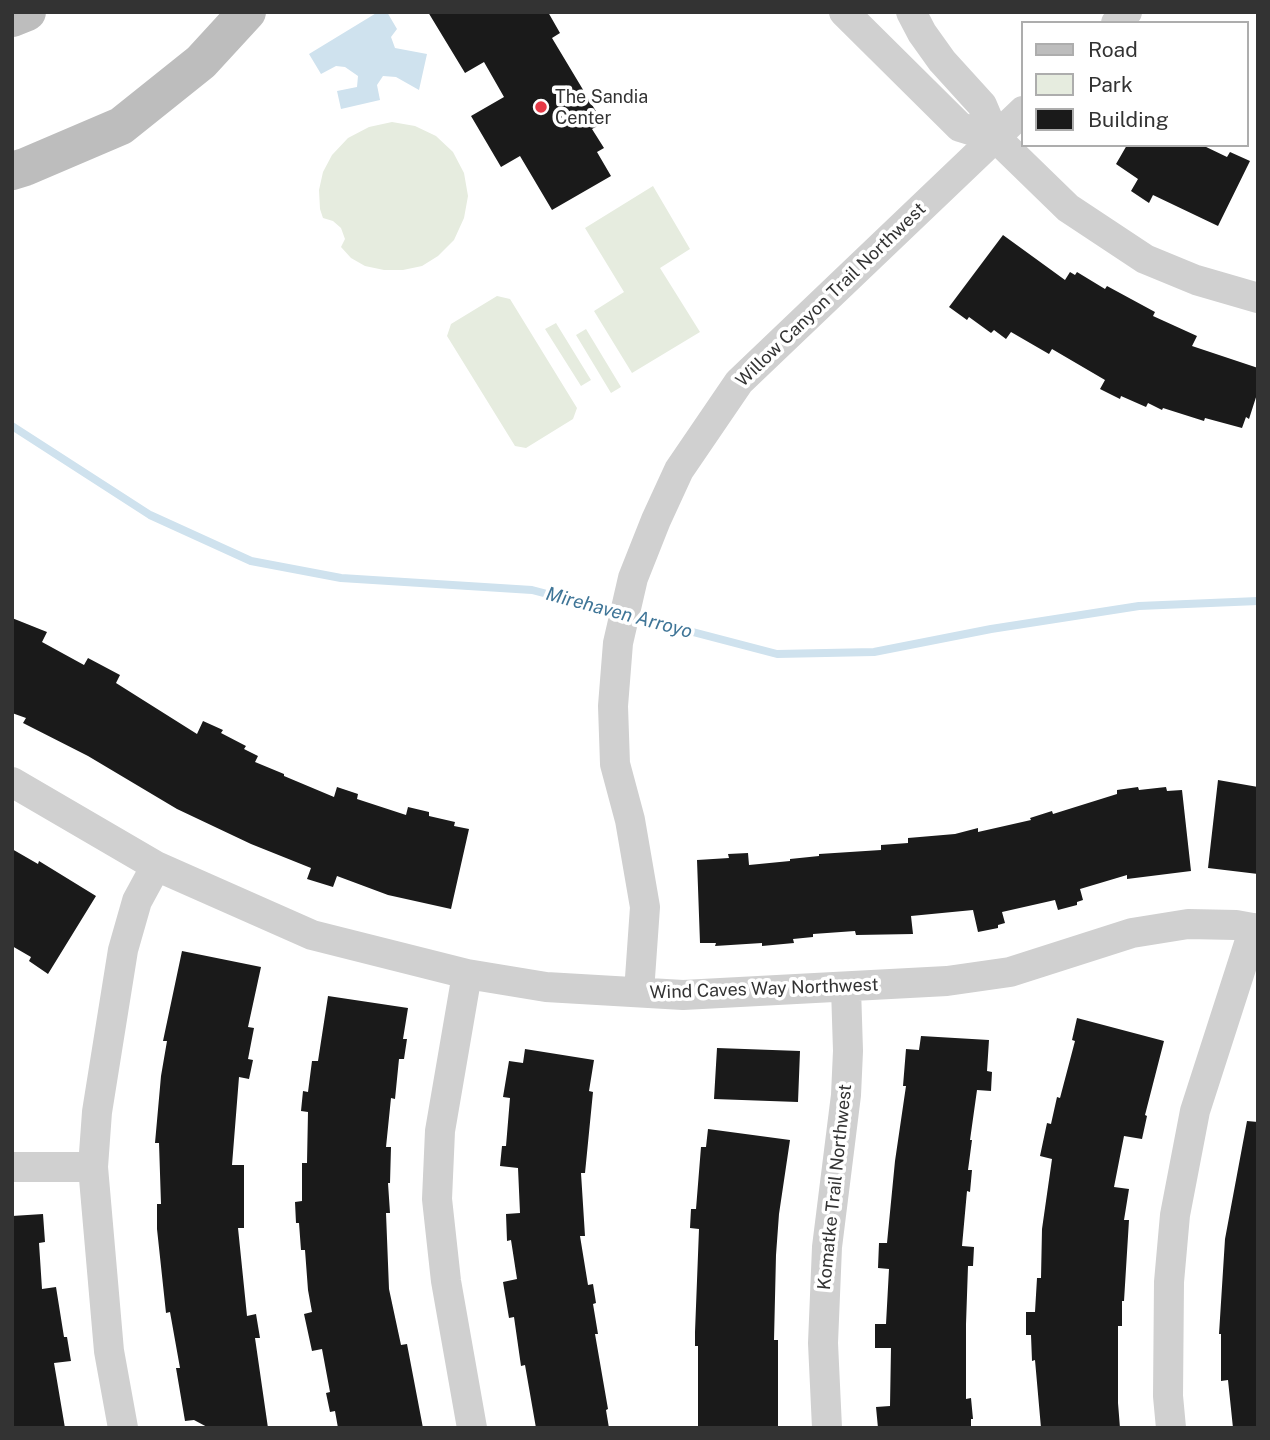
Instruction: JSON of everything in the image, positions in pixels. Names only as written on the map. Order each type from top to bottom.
[{"type":"street","points":[[12,18],[27,12]]},
{"type":"street","points":[[12,171],[121,126],[201,62],[247,12]]},
{"type":"street","points":[[844,12],[960,127],[996,138]]},
{"type":"street","points":[[911,12],[942,61],[982,105],[996,138],[1068,208],[1145,259],[1196,280],[1258,299]]},
{"type":"street","name":"Willow Canyon Trail Northwest","points":[[639,992],[645,907],[630,820],[615,764],[614,706],[618,643],[633,578],[656,520],[680,470],[739,382],[1021,113]]},
{"type":"street","name":"Wind Caves Way Northwest","points":[[12,782],[156,866],[312,935],[467,974],[546,987],[683,995],[947,981],[1010,972],[1132,933],[1188,924],[1236,925],[1256,929]]},
{"type":"street","points":[[123,1428],[109,1351],[93,1167],[97,1112],[123,950],[137,901],[156,866]]},
{"type":"street","points":[[1171,1428],[1168,1396],[1169,1282],[1175,1215],[1195,1111],[1256,929]]},
{"type":"street","points":[[467,974],[440,1131],[438,1199],[446,1282],[472,1428]]},
{"type":"street","name":"Komatke Trail Northwest","points":[[827,1428],[823,1343],[825,1274],[846,1095],[846,988]]},
{"type":"street","points":[[12,1167],[93,1167]]},
{"type":"green space","points":[[392,122],[415,126],[436,136],[453,152],[464,173],[468,196],[464,218],[454,240],[438,256],[422,266],[403,270],[365,266],[351,258],[341,247],[345,239],[341,228],[333,221],[323,218],[320,209],[319,190],[323,172],[332,155],[348,138],[369,127]]},
{"type":"green space","points":[[653,186],[690,249],[660,268],[700,332],[632,373],[594,311],[624,292],[585,228]]},
{"type":"green space","points":[[497,296],[510,299],[577,408],[573,419],[526,448],[515,446],[447,336],[451,324]]},
{"type":"green space","points":[[556,323],[591,380],[581,386],[545,329]]},
{"type":"green space","points":[[586,329],[621,387],[611,393],[576,335]]},
{"type":"water","points":[[378,12],[387,12],[397,29],[391,37],[395,48],[427,54],[419,90],[396,77],[383,76],[377,85],[380,100],[341,109],[337,91],[357,87],[358,76],[345,67],[336,66],[321,74],[309,54]]},
{"type":"building","name":"The Sandia Center","points":[[428,12],[548,12],[560,33],[552,38],[603,123],[592,129],[604,148],[597,152],[611,176],[552,210],[520,156],[501,167],[471,116],[504,97],[484,62],[465,73]]},
{"type":"building","points":[[1126,147],[1206,147],[1227,157],[1230,152],[1250,161],[1218,226],[1153,195],[1149,203],[1131,191],[1138,179],[1116,164]]},
{"type":"building","points":[[1003,235],[1065,280],[1070,272],[1075,275],[1077,272],[1105,289],[1107,286],[1155,312],[1153,316],[1197,336],[1192,346],[1258,368],[1258,391],[1249,419],[1246,417],[1242,428],[1205,418],[1204,421],[1163,408],[1162,410],[1148,403],[1146,407],[1121,396],[1120,399],[1100,389],[1105,380],[1052,349],[1049,354],[1011,332],[1006,339],[994,330],[991,333],[949,307]]},
{"type":"building","points":[[12,618],[47,632],[42,642],[84,665],[88,658],[120,675],[116,683],[197,734],[203,721],[223,730],[221,733],[246,746],[244,749],[258,756],[255,762],[284,776],[334,797],[337,787],[358,794],[357,799],[406,815],[408,807],[429,812],[429,816],[455,822],[454,826],[469,829],[451,909],[388,895],[337,876],[333,887],[307,879],[311,868],[251,844],[177,809],[88,756],[23,723],[26,718],[12,713]]},
{"type":"building","points":[[1218,780],[1258,787],[1258,874],[1208,868]]},
{"type":"building","points":[[1138,787],[1139,790],[1166,787],[1167,791],[1182,790],[1191,871],[1127,879],[1127,875],[1080,889],[1083,900],[1077,902],[1077,905],[1058,910],[1055,900],[1002,912],[1005,923],[998,925],[998,928],[978,932],[973,910],[911,916],[913,934],[856,935],[855,931],[813,934],[813,937],[793,939],[794,943],[762,946],[762,943],[715,946],[716,943],[700,943],[697,860],[729,858],[728,854],[748,853],[749,865],[790,861],[819,854],[881,850],[881,845],[908,843],[908,838],[955,834],[978,828],[978,832],[1031,820],[1030,818],[1052,811],[1053,814],[1117,794],[1117,790]]},
{"type":"building","points":[[12,849],[38,864],[39,861],[96,896],[48,974],[29,961],[31,957],[12,946]]},
{"type":"building","points":[[182,951],[261,967],[248,1027],[254,1028],[248,1059],[253,1060],[249,1079],[239,1077],[232,1165],[244,1165],[244,1228],[238,1228],[247,1316],[256,1314],[260,1338],[255,1338],[268,1428],[209,1428],[194,1420],[185,1421],[176,1368],[180,1368],[170,1312],[166,1313],[157,1229],[157,1204],[161,1204],[159,1143],[155,1143],[167,1041],[163,1041]]},
{"type":"building","points":[[328,996],[408,1008],[403,1039],[407,1039],[404,1059],[399,1059],[395,1099],[391,1098],[386,1147],[391,1147],[388,1183],[390,1213],[386,1213],[389,1289],[401,1345],[407,1344],[423,1428],[338,1428],[335,1411],[330,1412],[326,1393],[330,1392],[322,1349],[312,1351],[304,1314],[312,1312],[305,1250],[301,1250],[295,1202],[302,1201],[302,1163],[307,1163],[308,1112],[301,1111],[303,1091],[308,1092],[312,1061],[318,1061]]},
{"type":"building","points":[[1077,1018],[1164,1041],[1145,1115],[1147,1116],[1142,1139],[1124,1136],[1114,1187],[1129,1189],[1124,1220],[1129,1220],[1122,1326],[1118,1326],[1120,1428],[1041,1428],[1031,1335],[1026,1335],[1026,1312],[1035,1312],[1037,1278],[1041,1278],[1042,1229],[1052,1159],[1040,1156],[1047,1123],[1051,1124],[1057,1097],[1060,1098],[1075,1041],[1072,1040]]},
{"type":"building","points":[[921,1036],[989,1040],[987,1071],[992,1072],[991,1091],[977,1090],[970,1140],[970,1192],[967,1191],[962,1246],[974,1247],[973,1266],[968,1266],[966,1324],[966,1399],[971,1398],[971,1428],[878,1428],[876,1407],[890,1406],[891,1348],[875,1348],[875,1324],[886,1324],[889,1269],[878,1268],[879,1243],[887,1243],[906,1086],[903,1086],[906,1049],[919,1050]]},
{"type":"building","points":[[717,1048],[800,1051],[798,1102],[714,1099]]},
{"type":"building","points":[[525,1049],[594,1060],[589,1091],[593,1092],[585,1173],[581,1173],[585,1236],[580,1236],[588,1285],[593,1284],[596,1303],[593,1304],[598,1334],[595,1334],[609,1428],[536,1428],[525,1365],[521,1366],[514,1317],[509,1318],[503,1282],[517,1279],[511,1240],[507,1241],[506,1214],[520,1213],[518,1168],[500,1166],[502,1146],[506,1146],[510,1098],[503,1097],[509,1061],[523,1063]]},
{"type":"building","points":[[1247,1121],[1258,1122],[1258,1428],[1233,1428],[1228,1380],[1221,1381],[1219,1334],[1225,1239]]},
{"type":"building","points":[[708,1129],[790,1140],[776,1255],[774,1340],[778,1340],[778,1428],[698,1428],[698,1346],[695,1346],[695,1332],[699,1229],[690,1228],[691,1209],[696,1209],[701,1147],[706,1147]]},
{"type":"building","points":[[43,1214],[45,1242],[39,1243],[42,1289],[56,1287],[71,1361],[54,1363],[65,1428],[12,1428],[12,1216]]},
{"type":"waterway","name":"Mirehaven Arroyo","points":[[12,426],[150,515],[251,561],[341,578],[532,590],[777,654],[874,652],[991,629],[1139,606],[1258,601]]},
{"type":"place","name":"The Sandia Center","points":[[541,107]]}]
